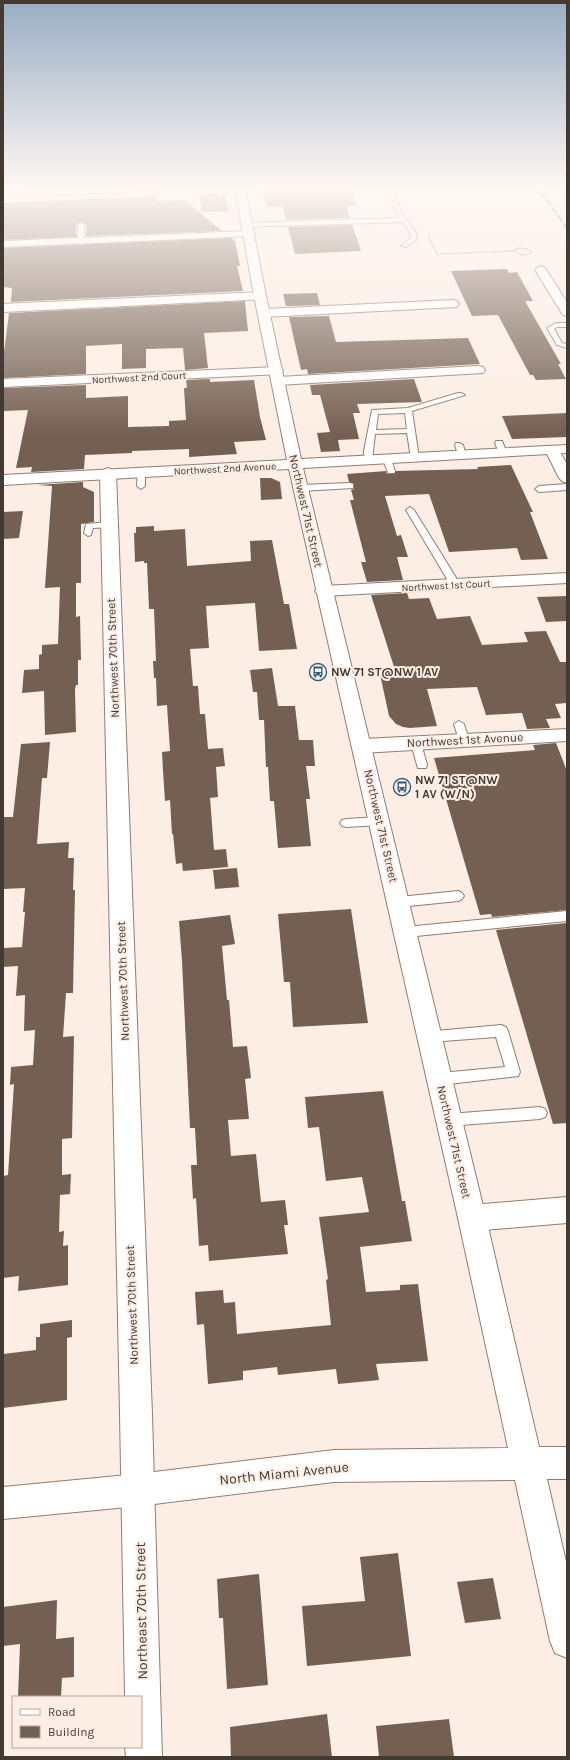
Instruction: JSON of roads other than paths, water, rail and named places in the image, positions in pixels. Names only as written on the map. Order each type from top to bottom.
[{"type":"street","name":"Northwest 71st Street","points":[[256,270],[324,592],[380,821],[440,1078],[567,1641]]},
{"type":"street","points":[[541,270],[567,312]]},
{"type":"street","points":[[3,308],[260,296]]},
{"type":"street","points":[[264,313],[453,304]]},
{"type":"street","name":"Northwest 2nd Court","points":[[3,383],[478,370]]},
{"type":"street","name":"Northwest 2nd Avenue","points":[[3,480],[108,473],[141,479],[296,464],[368,460],[389,465],[415,458],[460,450],[501,448],[552,450],[567,449]]},
{"type":"street","points":[[552,450],[567,478]]},
{"type":"street","name":"Northwest 70th Street","points":[[108,473],[99,529],[138,1490]]},
{"type":"street","name":"Northwest 1st Court","points":[[324,592],[567,578]]},
{"type":"street","name":"Northwest 1st Avenue","points":[[362,746],[416,743],[462,732],[567,735]]},
{"type":"street","points":[[472,1218],[567,1210]]},
{"type":"street","name":"North Miami Avenue","points":[[3,1503],[138,1490],[334,1466],[567,1463]]},
{"type":"street","name":"Northeast 70th Street","points":[[138,1490],[144,1757]]},
{"type":"lane","points":[[567,325],[556,325],[550,328],[559,344],[567,346]]},
{"type":"lane","points":[[368,460],[368,451],[375,412],[408,410],[461,395]]},
{"type":"lane","points":[[408,410],[415,458]]},
{"type":"lane","points":[[371,432],[412,431]]},
{"type":"lane","points":[[301,488],[350,486]]},
{"type":"lane","points":[[539,489],[567,488]]},
{"type":"lane","points":[[410,510],[455,584]]},
{"type":"lane","points":[[416,743],[422,765]]},
{"type":"lane","points":[[346,823],[380,821]]},
{"type":"lane","points":[[399,902],[458,896]]},
{"type":"lane","points":[[406,932],[567,916]]},
{"type":"lane","points":[[430,1036],[501,1030],[513,1072],[440,1078]]},
{"type":"lane","points":[[449,1120],[540,1113]]},
{"type":"place","name":"NW 71 ST@NW 1 AV","points":[[318,672]]},
{"type":"place","name":"NW 71 ST@NW 1 AV (W/N)","points":[[402,787]]}]
